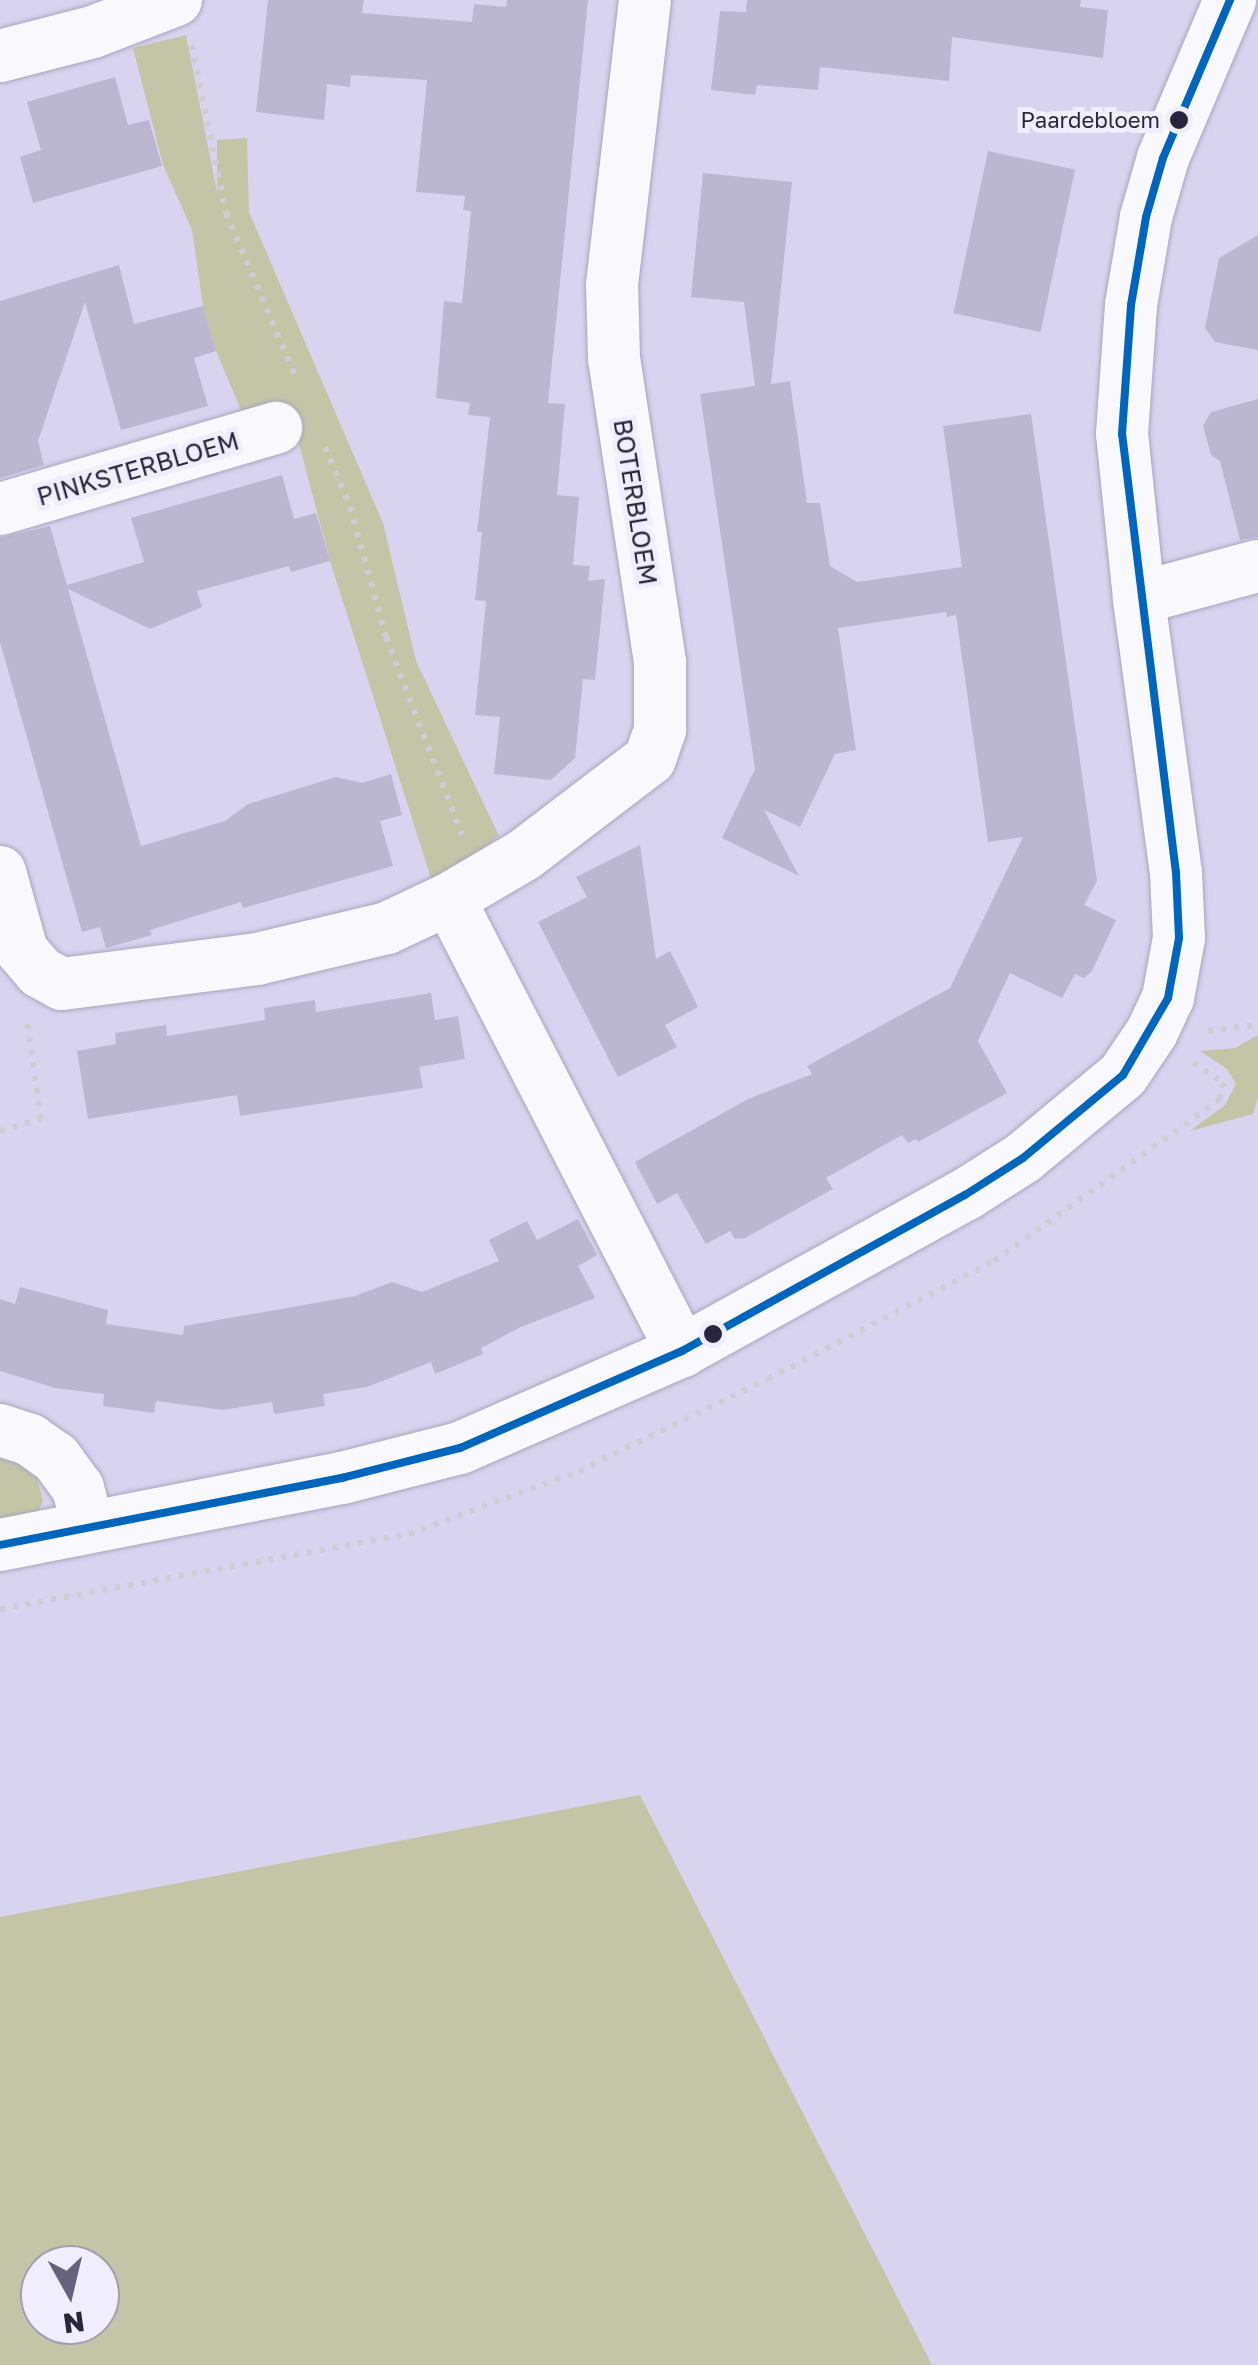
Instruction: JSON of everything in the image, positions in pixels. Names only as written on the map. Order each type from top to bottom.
[{"type":"street","points":[[0,56],[92,32],[176,0]]},
{"type":"street","name":"BOTERBLOEM","points":[[450,899],[524,855],[650,759],[660,730],[660,662],[614,359],[612,286],[645,0]]},
{"type":"street","points":[[0,1544],[342,1478],[460,1448],[682,1351],[965,1195],[1023,1158],[1123,1075],[1152,1032],[1168,998],[1179,938],[1176,872],[1139,598],[1122,434],[1131,306],[1146,217],[1163,158],[1230,0]]},
{"type":"street","name":"PINKSTERBLOEM","points":[[0,509],[276,428]]},
{"type":"street","points":[[1139,598],[1258,566]]},
{"type":"street","points":[[0,872],[22,951],[40,972],[62,984],[257,959],[387,928],[450,899],[682,1351]]},
{"type":"street","points":[[0,1430],[30,1440],[56,1458],[78,1488],[88,1527]]},
{"type":"path","points":[[0,1131],[41,1119],[26,1016],[40,972]]},
{"type":"green space","points":[[186,35],[217,192],[217,140],[247,138],[249,212],[383,523],[416,661],[499,836],[453,870],[437,897],[330,561],[298,440],[246,422],[216,351],[203,306],[192,230],[163,165],[133,48]]},
{"type":"green space","points":[[1258,1035],[1258,1097],[1253,1114],[1190,1131],[1225,1105],[1236,1084],[1227,1069],[1200,1051],[1235,1048]]},
{"type":"green space","points":[[0,1449],[34,1468],[43,1500],[39,1511],[0,1527]]},
{"type":"green space","points":[[640,1795],[932,2365],[0,2365],[0,1917]]},
{"type":"building","points":[[268,0],[364,0],[362,13],[472,22],[474,4],[506,7],[507,0],[588,0],[548,403],[565,404],[557,495],[579,497],[573,565],[590,566],[588,581],[605,579],[595,680],[583,679],[575,758],[551,780],[494,774],[500,717],[475,715],[486,601],[475,600],[482,532],[477,532],[490,417],[468,415],[470,403],[436,398],[444,301],[462,303],[471,211],[463,210],[465,196],[416,192],[427,80],[351,75],[350,87],[327,84],[324,120],[256,112]]},
{"type":"building","points":[[747,0],[1081,0],[1080,7],[1108,10],[1103,58],[952,37],[949,81],[820,67],[818,90],[757,85],[755,95],[711,90],[720,11],[746,12]]},
{"type":"building","points":[[115,77],[128,125],[149,120],[162,166],[33,203],[20,157],[41,150],[27,102]]},
{"type":"building","points":[[988,151],[1075,170],[1041,332],[953,313]]},
{"type":"building","points":[[703,173],[792,182],[771,384],[790,381],[807,503],[820,503],[830,566],[857,582],[962,567],[943,426],[1031,414],[1097,881],[1084,905],[1116,920],[1092,971],[1084,978],[1075,974],[1062,998],[1010,973],[978,1041],[1007,1093],[918,1142],[916,1139],[908,1143],[902,1135],[826,1178],[833,1189],[745,1238],[735,1239],[730,1231],[706,1244],[677,1193],[657,1204],[635,1162],[748,1099],[812,1074],[807,1066],[950,988],[1023,837],[988,842],[956,615],[947,617],[946,612],[838,628],[856,750],[835,754],[800,827],[764,810],[799,876],[722,838],[755,769],[700,394],[755,386],[744,302],[691,297]]},
{"type":"building","points":[[1258,235],[1258,350],[1215,342],[1205,328],[1219,258]]},
{"type":"building","points":[[119,265],[134,324],[203,306],[216,351],[194,358],[208,406],[121,430],[85,302],[38,441],[44,465],[0,478],[0,301]]},
{"type":"building","points":[[1258,399],[1258,537],[1240,540],[1220,461],[1211,455],[1203,426],[1211,412]]},
{"type":"building","points":[[282,475],[294,519],[316,513],[330,561],[291,572],[289,566],[197,591],[202,607],[150,629],[68,589],[141,846],[225,821],[248,804],[336,777],[362,783],[391,774],[402,815],[380,821],[393,866],[243,908],[241,902],[106,948],[100,927],[82,932],[0,642],[0,538],[50,526],[67,585],[144,562],[131,518]]},
{"type":"building","points":[[640,845],[656,959],[670,951],[698,1007],[665,1025],[677,1047],[618,1077],[538,922],[587,897],[576,877]]},
{"type":"building","points":[[431,993],[435,1020],[458,1016],[465,1059],[419,1067],[423,1088],[240,1116],[237,1095],[88,1119],[77,1051],[116,1044],[115,1033],[166,1025],[167,1036],[265,1020],[264,1008],[315,1000],[316,1012]]},
{"type":"building","points":[[578,1219],[597,1255],[578,1266],[595,1298],[521,1327],[481,1348],[483,1354],[435,1374],[431,1362],[367,1387],[323,1394],[325,1406],[274,1414],[272,1402],[223,1410],[156,1401],[154,1413],[103,1406],[104,1394],[55,1388],[0,1371],[0,1299],[15,1304],[20,1287],[108,1310],[106,1324],[183,1335],[184,1326],[355,1296],[392,1282],[422,1292],[499,1261],[489,1240],[527,1221],[537,1240]]},
{"type":"transit line","points":[[0,1545],[342,1478],[460,1448],[682,1351],[965,1195],[1023,1158],[1123,1075],[1168,998],[1179,938],[1176,873],[1122,434],[1131,305],[1146,217],[1163,158],[1230,0]]},
{"type":"place","name":"Paardebloem","points":[[1179,120]]}]
